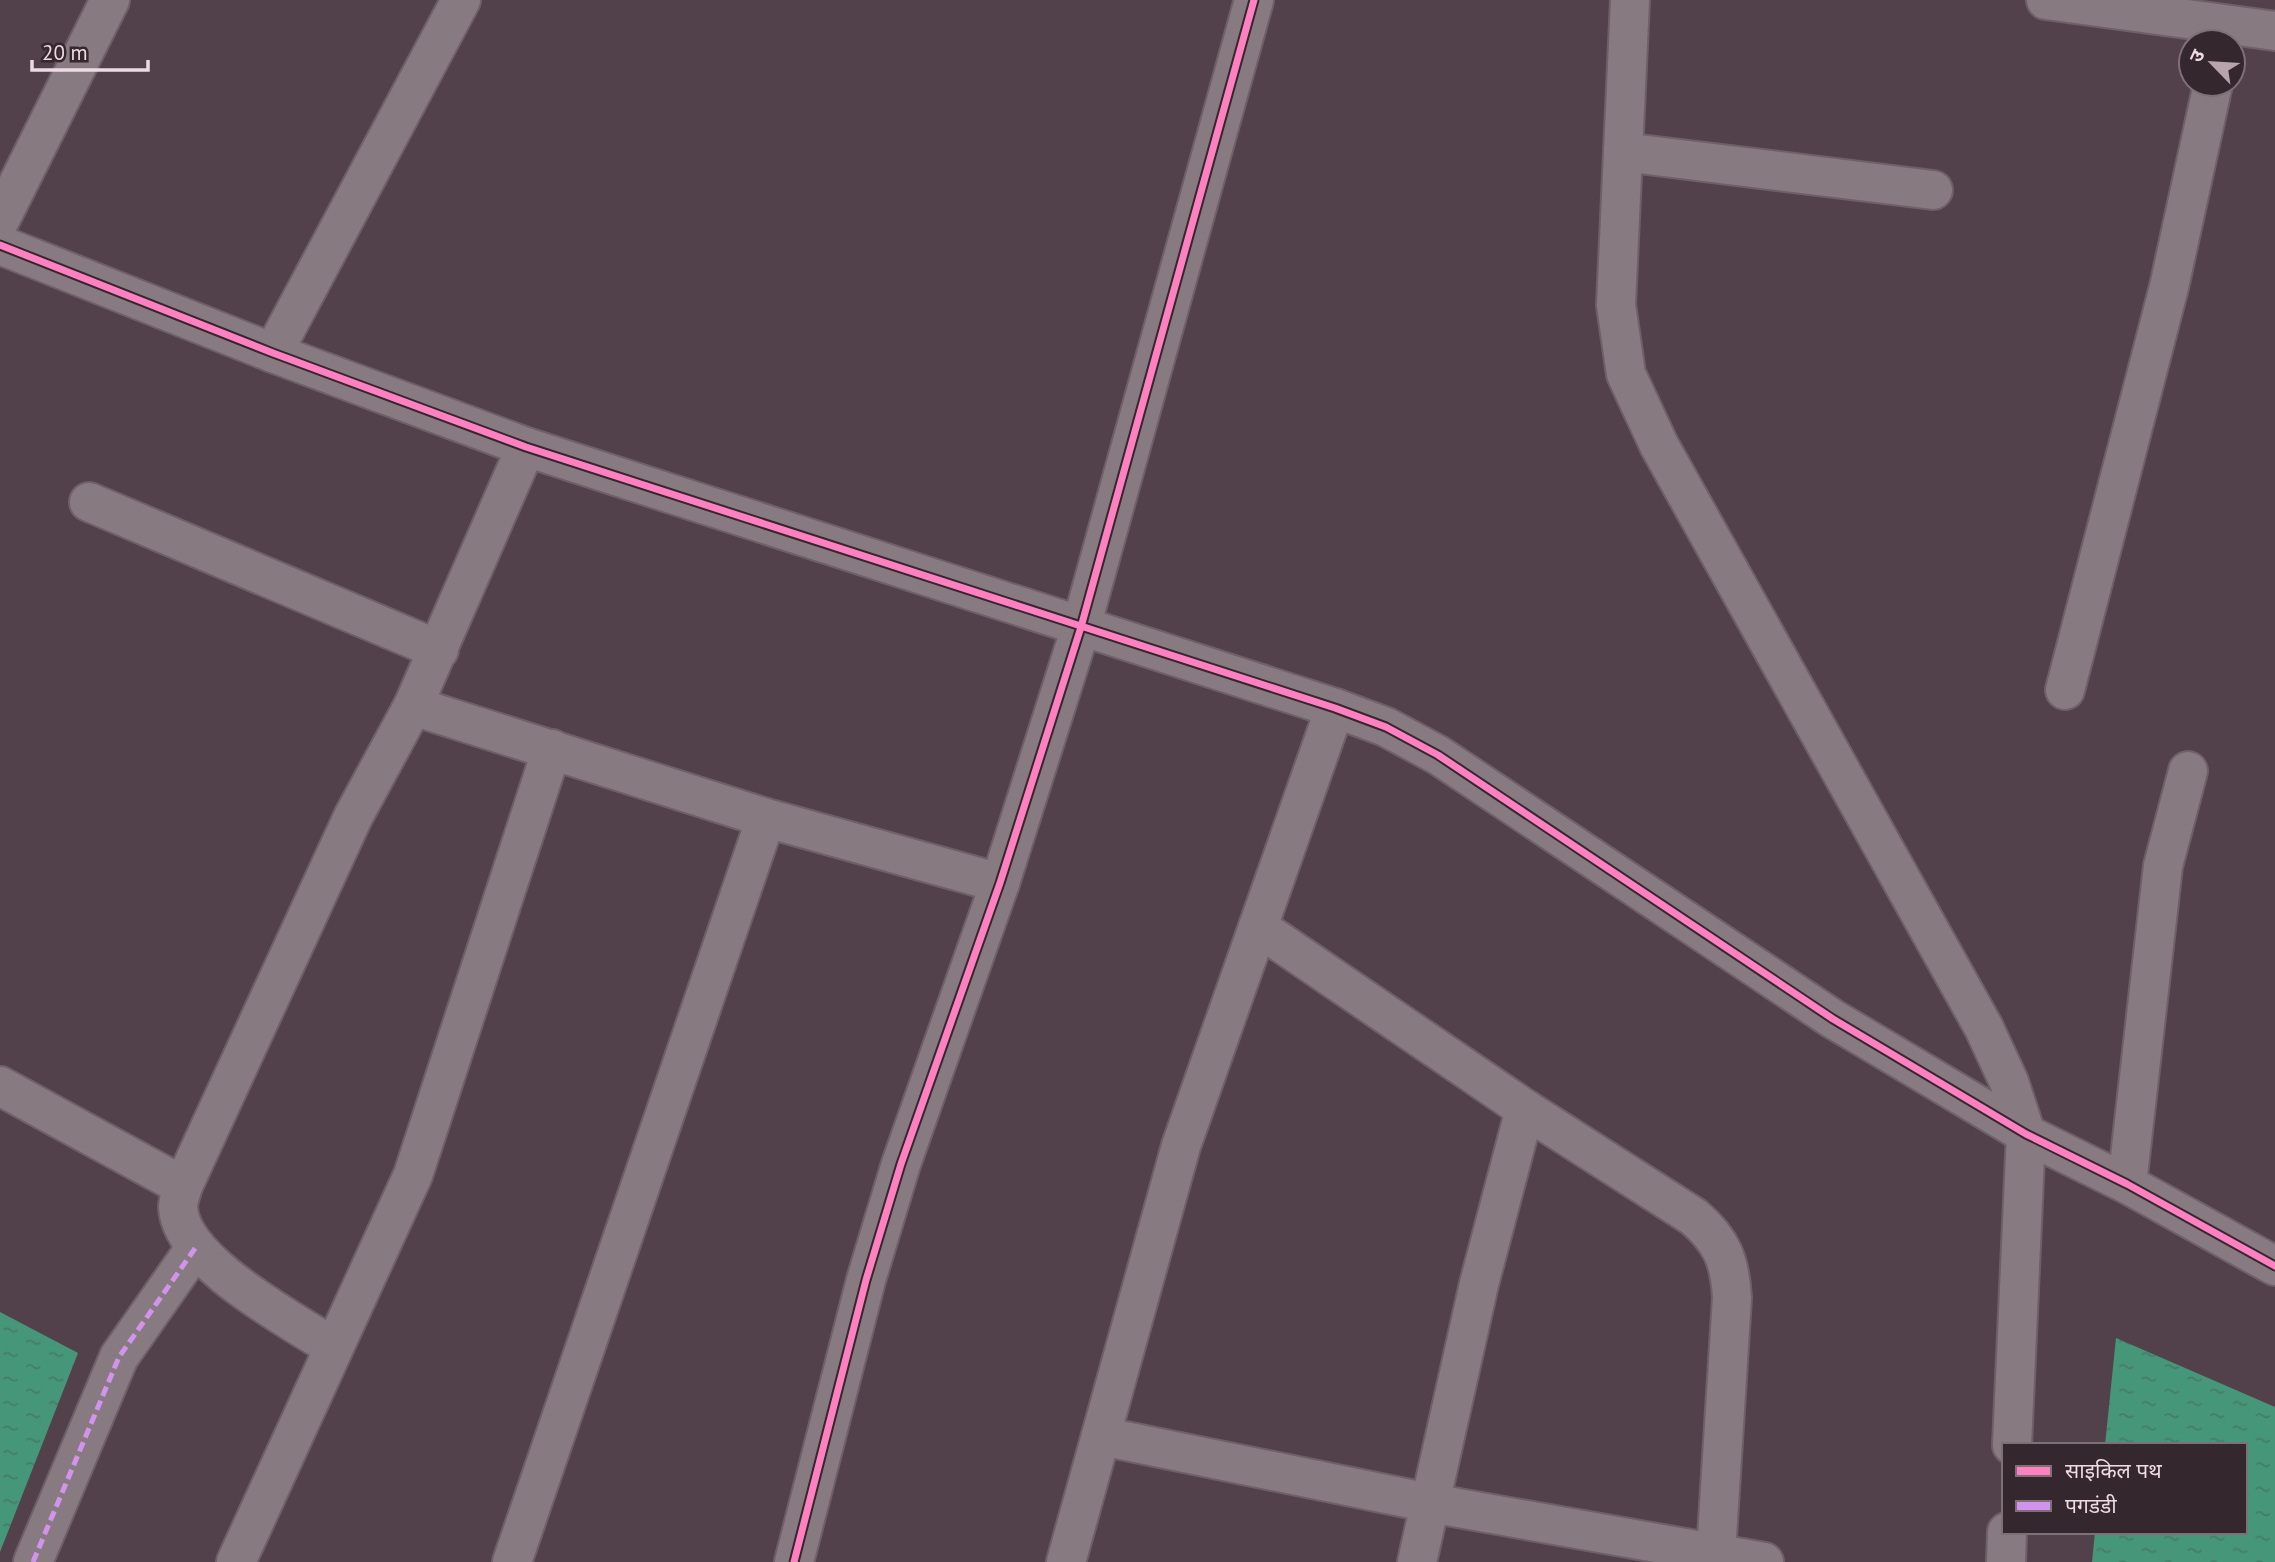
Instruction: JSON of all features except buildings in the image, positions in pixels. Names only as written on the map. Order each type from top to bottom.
[{"type":"street","points":[[0,220],[110,0]]},
{"type":"street","points":[[273,353],[461,0]]},
{"type":"street","points":[[794,1562],[866,1280],[901,1164],[1000,883],[1081,627],[1254,0]]},
{"type":"street","points":[[1630,0],[1616,305],[1626,374],[1659,445],[1984,1028],[2009,1082],[2026,1134],[2012,1443]]},
{"type":"street","points":[[2046,0],[2197,28]]},
{"type":"street","points":[[2247,32],[2275,31]]},
{"type":"street","points":[[2065,690],[2169,286],[2210,98]]},
{"type":"street","points":[[1623,152],[1933,190]]},
{"type":"street","points":[[0,245],[273,353],[526,447],[1335,708],[1386,727],[1438,755],[1833,1019],[2026,1134],[2127,1184],[2275,1266]]},
{"type":"street","points":[[333,1348],[239,1285],[196,1247],[183,1226],[178,1206],[183,1186],[358,807],[413,706],[439,650],[526,447]]},
{"type":"street","points":[[89,502],[439,650]]},
{"type":"street","points":[[413,706],[766,818],[1000,883]]},
{"type":"street","points":[[1066,1562],[1181,1146],[1335,708]]},
{"type":"street","points":[[236,1562],[414,1175],[552,749]]},
{"type":"street","points":[[2127,1184],[2163,866],[2188,771]]},
{"type":"street","points":[[512,1562],[766,818]]},
{"type":"street","points":[[1258,926],[1525,1109],[1694,1217],[1712,1233],[1724,1250],[1730,1270],[1732,1298],[1716,1553]]},
{"type":"street","points":[[0,1086],[183,1186]]},
{"type":"street","points":[[1417,1562],[1479,1284],[1525,1109]]},
{"type":"street","points":[[33,1562],[119,1357],[196,1247]]},
{"type":"street","points":[[1101,1436],[1430,1503],[1764,1562]]},
{"type":"street","points":[[2006,1562],[2007,1534]]},
{"type":"water","points":[[0,1312],[78,1353],[0,1552]]},
{"type":"water","points":[[2116,1338],[2275,1407],[2275,1562],[2092,1562],[2095,1534],[2247,1534],[2247,1443],[2105,1443]]},
{"type":"marked path","points":[[33,1562],[119,1357],[196,1247]]},
{"type":"cycle path","points":[[794,1562],[866,1280],[901,1164],[1000,883],[1081,627],[1254,0]]},
{"type":"cycle path","points":[[0,245],[273,353],[526,447],[1335,708],[1386,727],[1438,755],[1833,1019],[2026,1134],[2127,1184],[2275,1266]]}]
